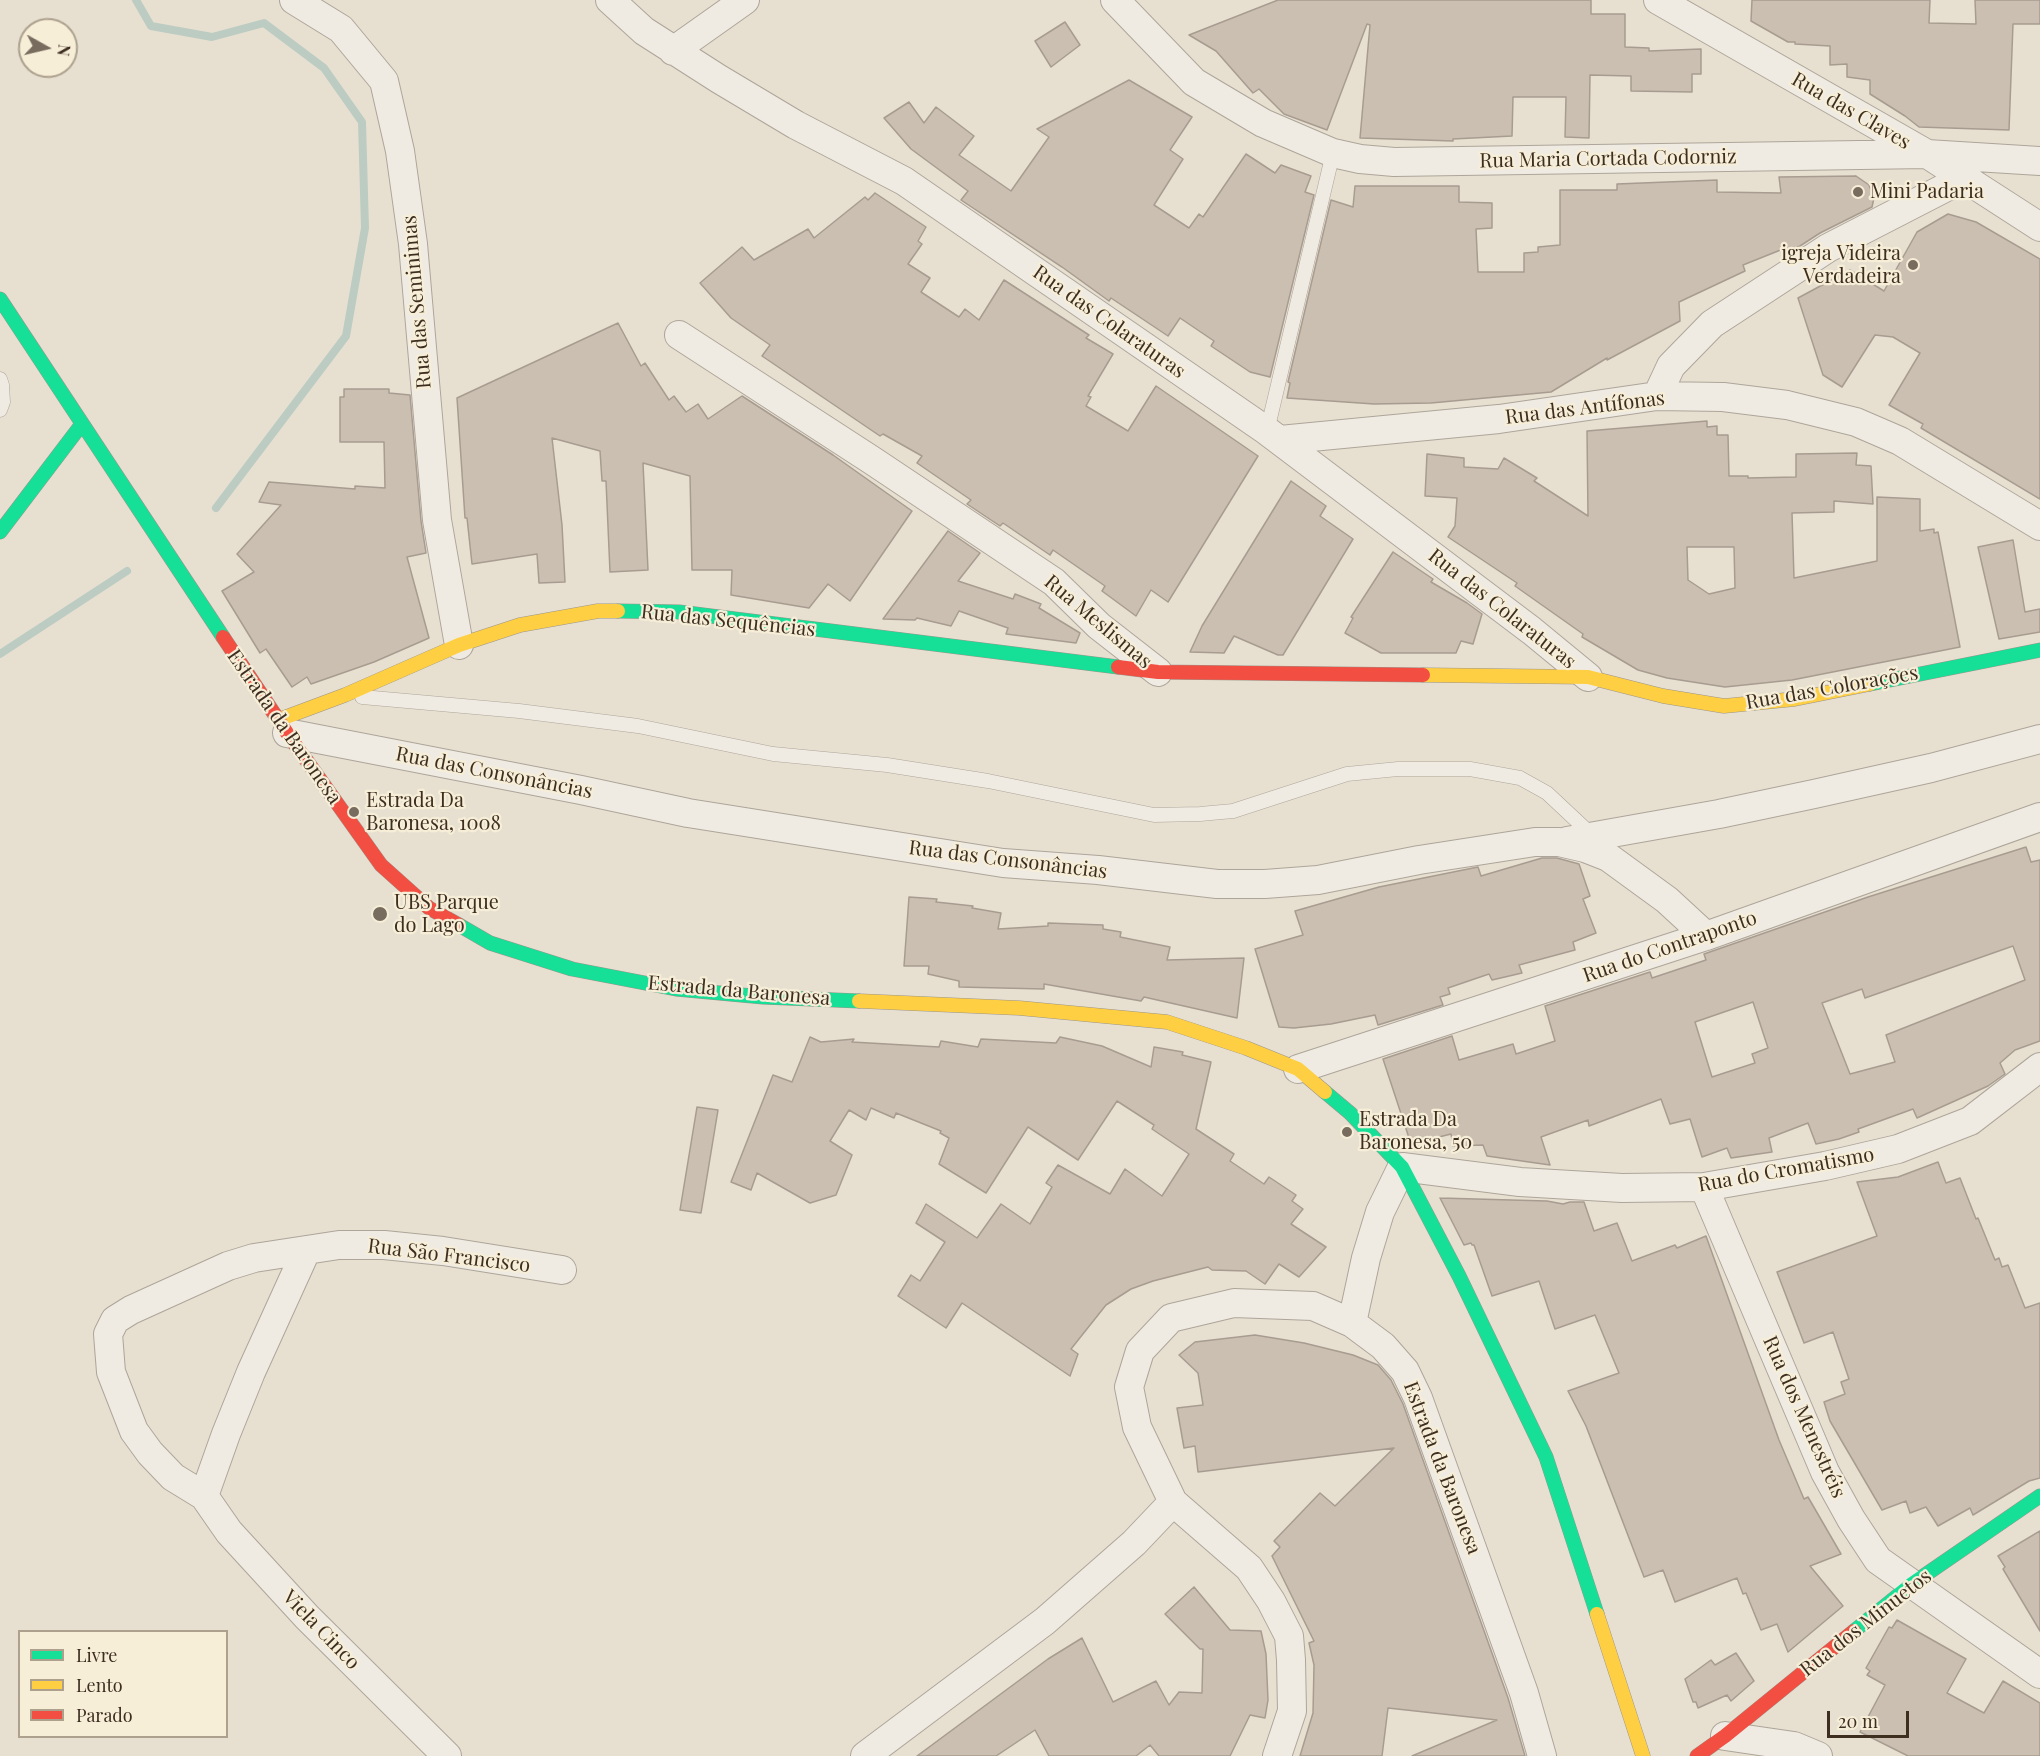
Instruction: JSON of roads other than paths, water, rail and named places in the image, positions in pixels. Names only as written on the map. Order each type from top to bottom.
[{"type":"main road","name":"Estrada da Baronesa","points":[[0,299],[282,726],[381,865],[429,908],[490,943],[572,969],[676,989],[763,997],[1019,1008],[1167,1022],[1246,1048],[1298,1070],[1350,1113],[1402,1167],[1459,1276],[1546,1457],[1643,1756]]},
{"type":"main road","points":[[0,532],[82,424]]},
{"type":"main road","name":"Rua das Sequências","points":[[282,726],[345,695],[459,645],[520,625],[598,611],[679,612],[1158,672]]},
{"type":"main road","name":"Rua das Colorações","points":[[1588,677],[1664,696],[1724,706],[1795,699],[2040,650]]},
{"type":"main road","name":"Rua Meslismas","points":[[1158,672],[1588,677]]},
{"type":"main road","name":"Rua dos Minuetos","points":[[1697,1756],[1725,1736],[1912,1584],[2040,1496]]},
{"type":"street","name":"Rua das Seminimas","points":[[294,0],[341,29],[384,81],[400,151],[413,244],[437,520],[459,645]]},
{"type":"street","name":"Rua das Colaraturas","points":[[610,0],[644,31],[673,51],[796,125],[903,181],[1274,436],[1532,631],[1588,677]]},
{"type":"street","points":[[632,0],[644,31]]},
{"type":"street","points":[[673,51],[745,0]]},
{"type":"street","name":"Rua Maria Cortada Codorniz","points":[[1115,0],[1194,82],[1263,123],[1333,153],[1359,159],[1394,162],[1927,154],[2040,161]]},
{"type":"street","name":"Rua das Claves","points":[[1658,0],[1927,154],[2040,228]]},
{"type":"street","points":[[1657,396],[1671,366],[1712,324],[1828,248],[1962,179]]},
{"type":"street","name":"Rua Meslismas","points":[[679,335],[1054,582],[1099,626],[1158,672]]},
{"type":"street","name":"Rua das Antífonas","points":[[1274,436],[1499,419],[1657,396],[1723,397],[1787,405],[1857,422],[1900,441],[2040,526]]},
{"type":"street","name":"Rua das Consonâncias","points":[[282,726],[688,813],[993,861],[1217,884],[1265,884],[1318,880],[1419,860],[1535,842],[1559,842],[1586,848],[1608,857],[1667,900],[1706,936]]},
{"type":"street","points":[[1559,842],[1719,814],[1919,771],[2040,739]]},
{"type":"street","name":"Rua do Contraponto","points":[[1298,1070],[1706,936],[2040,817]]},
{"type":"street","name":"Rua do Cromatismo","points":[[1402,1167],[1520,1182],[1622,1188],[1704,1187],[1825,1166],[1898,1149],[1970,1121],[2040,1067]]},
{"type":"street","points":[[1352,1323],[1366,1257],[1380,1212],[1402,1167]]},
{"type":"street","name":"Rua dos Menestréis","points":[[1704,1187],[1825,1472],[1851,1519],[1878,1560],[2040,1674]]},
{"type":"street","name":"Rua São Francisco","points":[[204,1496],[172,1477],[134,1431],[111,1372],[108,1334],[115,1320],[131,1310],[198,1279],[254,1258],[339,1245],[384,1245],[443,1251],[562,1270]]},
{"type":"street","points":[[204,1496],[251,1372],[306,1251]]},
{"type":"street","name":"Estrada da Baronesa","points":[[1173,1502],[1137,1427],[1129,1387],[1140,1351],[1171,1318],[1234,1303],[1313,1306],[1352,1323],[1383,1346],[1405,1371],[1418,1398],[1524,1693],[1542,1756]]},
{"type":"street","name":"Viela Cinco","points":[[204,1496],[230,1532],[307,1617],[447,1756]]},
{"type":"street","points":[[865,1756],[1045,1621],[1134,1543],[1173,1502],[1249,1568],[1271,1601],[1289,1636],[1292,1711],[1277,1756]]},
{"type":"street","points":[[1725,1736],[1794,1746],[1818,1756]]},
{"type":"lane","points":[[1274,436],[1333,153]]},
{"type":"lane","points":[[0,319],[15,322]]},
{"type":"lane","points":[[0,378],[3,402],[0,410]]},
{"type":"lane","points":[[345,695],[519,711],[639,726],[773,754],[886,765],[988,781],[1154,815],[1233,811],[1347,774],[1398,769],[1470,769],[1520,778],[1547,793],[1594,837]]},
{"type":"waterway","points":[[136,0],[151,26],[212,37],[264,23],[324,68],[362,122],[365,228],[346,336],[216,508]]},
{"type":"waterway","points":[[0,654],[127,571]]},
{"type":"place","name":"Mini Padaria","points":[[1858,192]]},
{"type":"place","name":"igreja Videira Verdadeira","points":[[1913,265]]},
{"type":"place","name":"Estrada Da Baronesa, 1008","points":[[354,812]]},
{"type":"place","name":"UBS Parque do Lago","points":[[380,914]]},
{"type":"place","name":"Estrada Da Baronesa, 50","points":[[1347,1132]]}]
